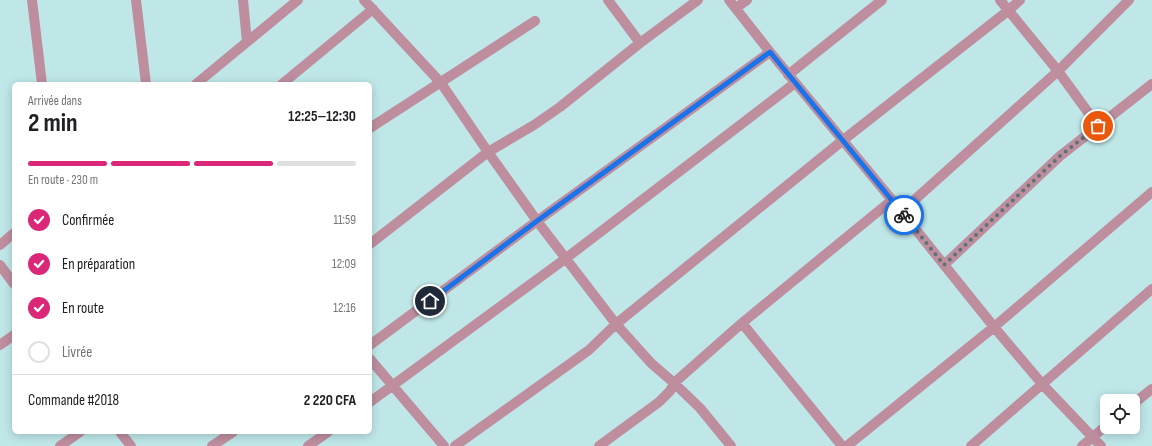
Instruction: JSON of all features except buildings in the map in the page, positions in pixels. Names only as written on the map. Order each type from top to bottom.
[{"type":"street","points":[[32,0],[42,82]]},
{"type":"street","points":[[136,0],[146,82]]},
{"type":"street","points":[[243,0],[247,42]]},
{"type":"street","points":[[198,82],[298,0]]},
{"type":"street","points":[[364,0],[441,83],[537,221],[616,324],[651,363],[700,408],[730,446]]},
{"type":"street","points":[[608,0],[640,43]]},
{"type":"street","points":[[372,242],[488,152],[534,125],[560,107],[640,43],[698,0]]},
{"type":"street","points":[[729,0],[788,75],[892,200],[994,327],[1043,384],[1101,446]]},
{"type":"street","points":[[736,8],[747,0]]},
{"type":"street","points":[[788,75],[882,0]]},
{"type":"street","points":[[1000,0],[1058,71],[1098,126]]},
{"type":"street","points":[[455,446],[589,350],[616,324],[842,141],[1020,0]]},
{"type":"street","points":[[901,212],[1058,71],[1129,0]]},
{"type":"street","points":[[284,82],[372,9]]},
{"type":"street","points":[[372,127],[535,21]]},
{"type":"street","points":[[372,344],[537,221],[770,52]]},
{"type":"street","points":[[372,401],[565,259],[795,83]]},
{"type":"street","points":[[944,265],[1060,156],[1152,84]]},
{"type":"street","points":[[847,446],[994,327],[1152,192]]},
{"type":"street","points":[[599,446],[659,402],[670,391],[674,383],[742,322],[892,200]]},
{"type":"street","points":[[0,245],[12,235]]},
{"type":"street","points":[[0,265],[12,281]]},
{"type":"street","points":[[971,446],[1152,289]]},
{"type":"street","points":[[742,322],[842,446]]},
{"type":"street","points":[[0,345],[12,336]]},
{"type":"street","points":[[372,360],[444,446]]},
{"type":"street","points":[[1140,398],[1152,389]]},
{"type":"street","points":[[1082,446],[1100,431]]},
{"type":"street","points":[[60,446],[77,434]]},
{"type":"street","points":[[122,434],[131,446]]},
{"type":"street","points":[[212,446],[230,434]]},
{"type":"street","points":[[308,446],[325,434]]},
{"type":"way so far","points":[[904,215],[944,265],[1060,156],[1098,126]]},
{"type":"route","points":[[430,301],[537,221],[770,52],[904,215]]}]
